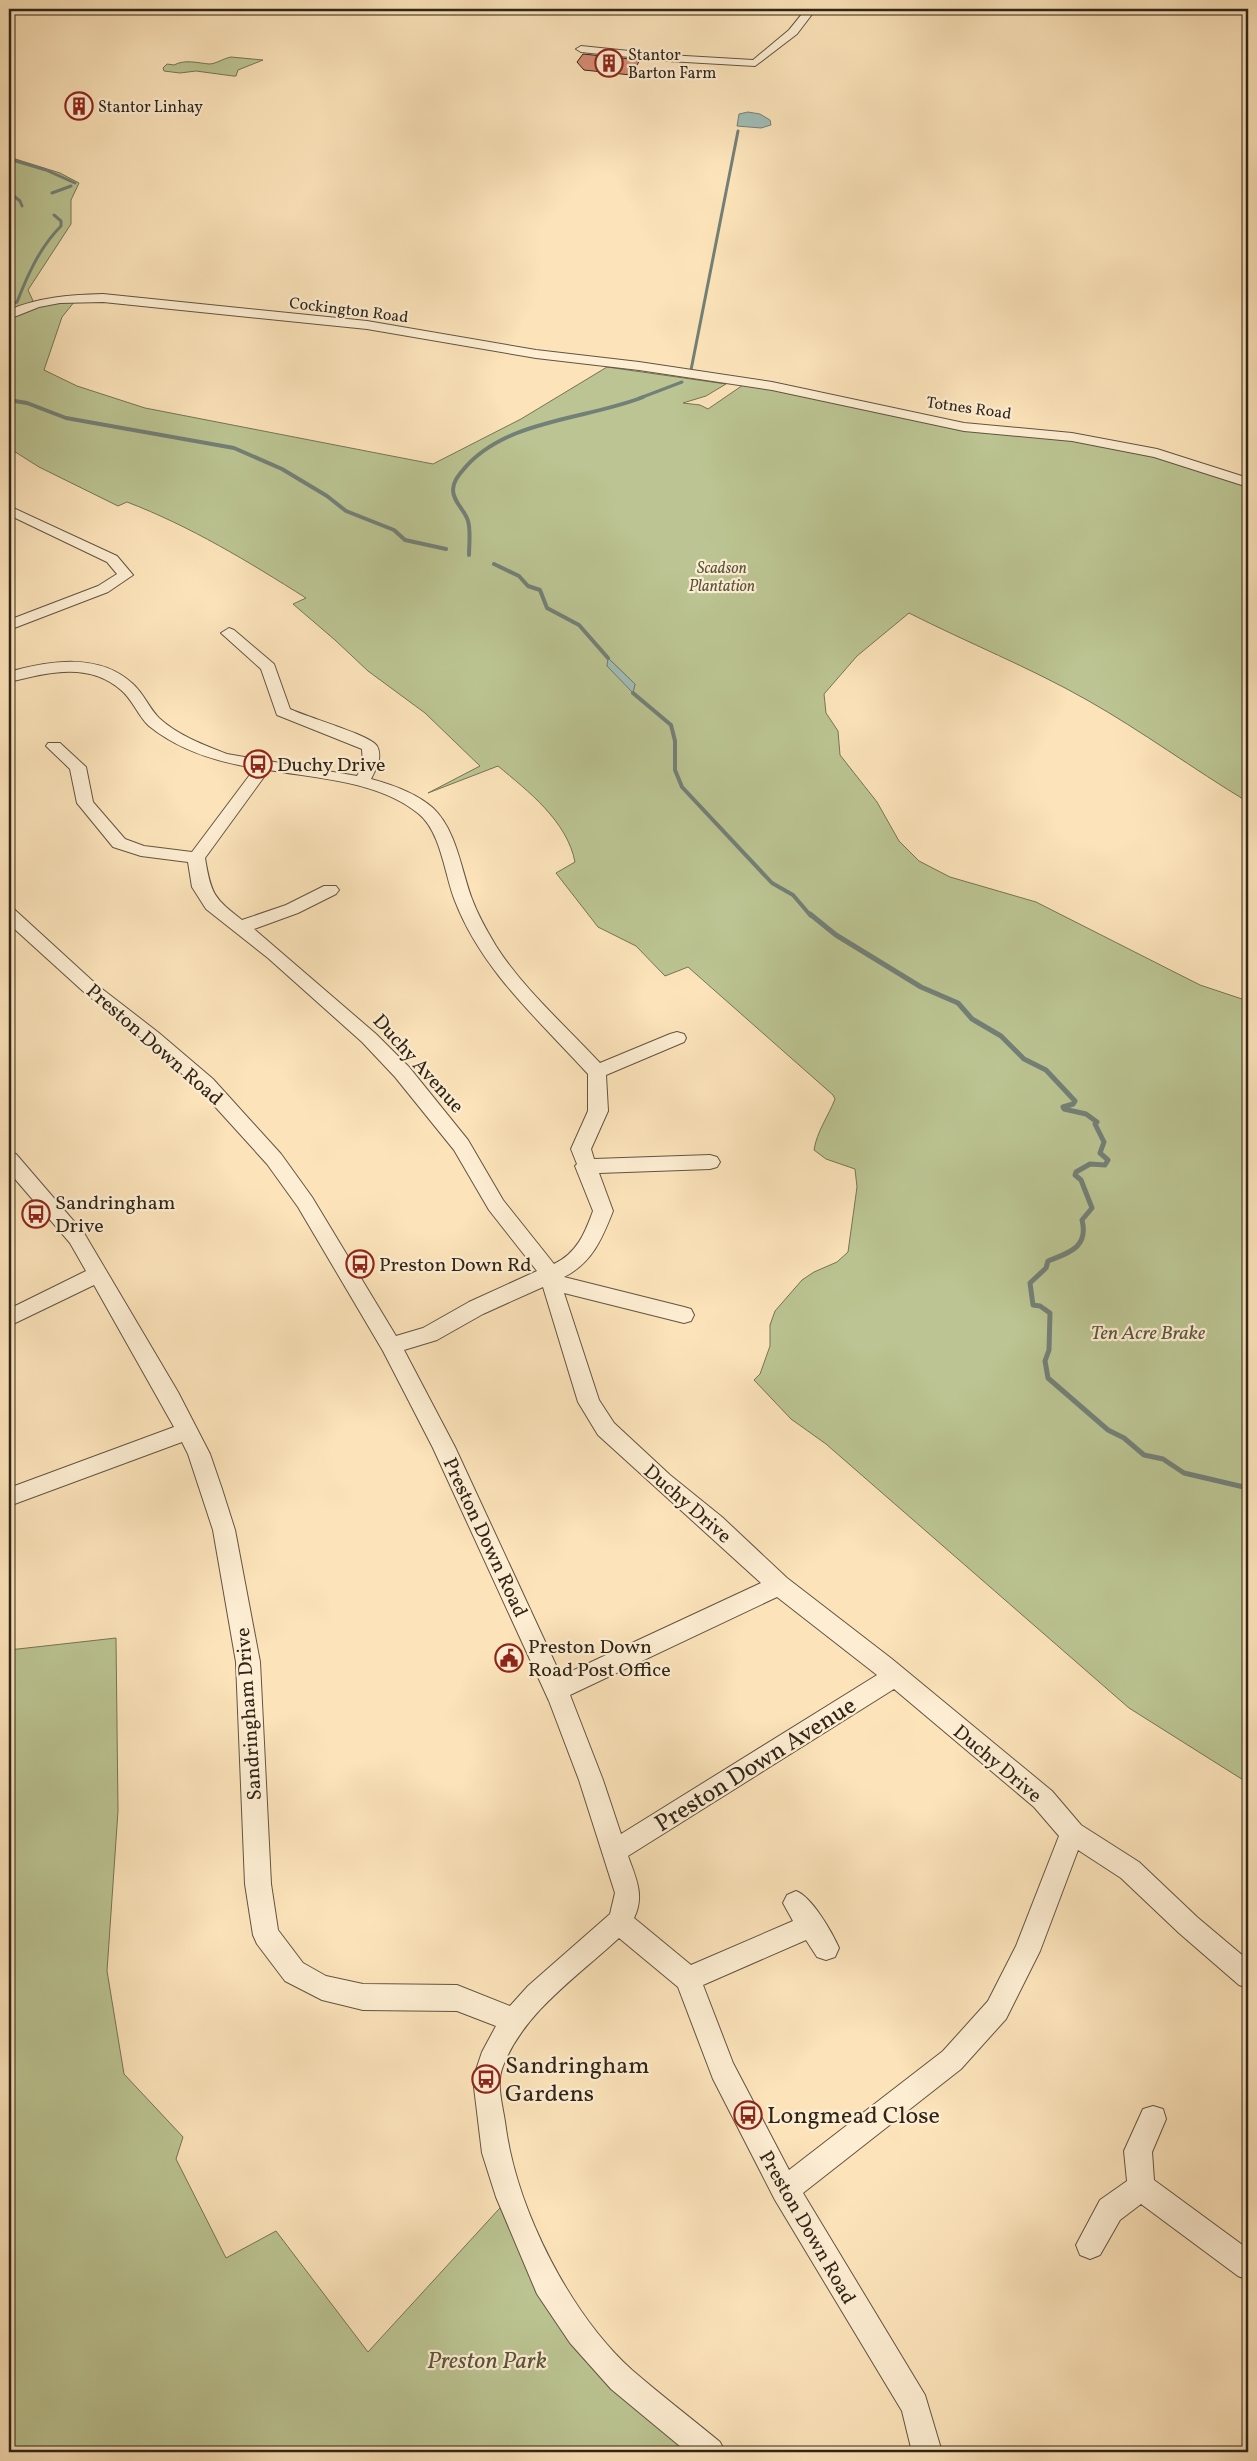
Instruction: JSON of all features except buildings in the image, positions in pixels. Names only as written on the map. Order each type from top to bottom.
[{"type":"street","points":[[581,49],[668,58],[755,63],[793,32],[811,9]]},
{"type":"street","name":"Cockington Road","points":[[10,314],[35,304],[60,299],[103,298],[367,326],[536,354],[683,374]]},
{"type":"street","name":"Totnes Road","points":[[683,374],[772,386],[964,427],[1072,437],[1127,447],[1157,453],[1248,484]]},
{"type":"street","points":[[9,510],[112,559],[126,575],[103,590],[9,625]]},
{"type":"street","points":[[229,633],[268,667],[271,682],[280,698],[283,712],[298,720],[356,738],[370,747],[371,764],[361,783]]},
{"type":"street","points":[[9,677],[66,665],[93,668],[127,687],[154,721],[180,737],[223,758],[330,775],[396,792],[412,800],[428,813],[438,827],[455,868],[462,895],[488,947],[506,975],[596,1072],[598,1111],[581,1149],[585,1166],[603,1211],[593,1237],[584,1253],[552,1278],[476,1308],[430,1334],[391,1346]]},
{"type":"street","points":[[54,746],[78,767],[84,803],[119,843],[141,851],[196,858],[265,765]]},
{"type":"street","name":"Duchy Avenue","points":[[196,858],[200,887],[212,906],[242,928],[369,1038],[402,1072],[461,1145],[496,1205],[552,1278]]},
{"type":"street","points":[[242,928],[268,916],[292,909],[330,890]]},
{"type":"street","name":"Preston Down Road","points":[[9,914],[16,923],[91,989],[199,1078],[253,1134],[305,1202],[391,1346],[444,1447],[556,1690],[616,1851],[628,1893],[626,1908],[620,1922],[688,1979],[722,2070],[785,2190],[915,2405],[927,2452]]},
{"type":"street","points":[[596,1072],[677,1038]]},
{"type":"street","name":"Sandringham Drive","points":[[9,1159],[77,1238],[97,1276],[170,1398],[199,1454],[224,1530],[248,1662],[258,1884],[266,1935],[294,1972],[322,1988],[363,1997],[458,1998],[514,2020]]},
{"type":"street","points":[[585,1166],[710,1162]]},
{"type":"street","points":[[9,1318],[97,1276]]},
{"type":"street","points":[[552,1278],[684,1315]]},
{"type":"street","name":"Duchy Drive","points":[[552,1278],[554,1294],[589,1402],[606,1429],[662,1481],[714,1524],[779,1585],[895,1676],[1043,1799],[1072,1833],[1130,1870],[1188,1925],[1248,1976]]},
{"type":"street","points":[[9,1497],[186,1432]]},
{"type":"street","points":[[556,1690],[779,1585]]},
{"type":"street","name":"Preston Down Avenue","points":[[616,1851],[895,1676]]},
{"type":"street","points":[[785,2190],[952,2060],[997,2010],[1027,1951],[1072,1833]]},
{"type":"street","points":[[796,1902],[826,1948]]},
{"type":"street","points":[[620,1922],[537,1995],[514,2020],[491,2061],[486,2079],[496,2153],[510,2197],[547,2284],[580,2333],[621,2379],[710,2452]]},
{"type":"street","points":[[688,1979],[812,1925]]},
{"type":"street","points":[[1153,2119],[1138,2151],[1141,2187],[1248,2266]]},
{"type":"street","points":[[1090,2245],[1110,2210],[1141,2187]]},
{"type":"green space","points":[[231,57],[263,60],[238,70],[236,76],[196,71],[180,73],[164,71],[163,68],[167,64],[174,65],[183,62],[212,64]]},
{"type":"green space","points":[[9,157],[60,173],[79,183],[71,200],[71,224],[28,290],[34,303],[9,313],[9,205],[15,202],[9,197]]},
{"type":"green space","points":[[75,301],[62,317],[44,370],[77,386],[145,408],[433,464],[521,419],[607,367],[726,384],[706,396],[683,403],[700,405],[708,409],[743,385],[758,387],[879,411],[1089,442],[1167,459],[1248,486],[1248,802],[1128,724],[1087,700],[909,613],[857,656],[824,694],[826,713],[838,731],[840,755],[877,802],[899,841],[919,861],[950,877],[1036,902],[1200,985],[1248,1001],[1248,1783],[1129,1708],[826,1444],[791,1419],[754,1380],[760,1374],[770,1346],[770,1325],[775,1311],[802,1280],[814,1272],[837,1262],[848,1252],[857,1187],[855,1169],[826,1159],[814,1150],[820,1130],[835,1099],[833,1095],[688,967],[665,976],[636,946],[598,927],[556,873],[575,862],[571,847],[564,833],[545,808],[498,766],[428,793],[480,766],[425,713],[368,671],[293,604],[306,598],[196,533],[127,502],[118,506],[39,467],[9,448],[9,317],[36,305]],"holes":[[[609,659],[635,684],[633,692],[607,666]]]},
{"type":"green space","name":"Preston Park","points":[[116,1638],[118,1811],[107,1971],[124,2074],[183,2137],[176,2159],[226,2258],[276,2231],[368,2352],[510,2197],[621,2379],[710,2452],[9,2452],[9,1650]]},
{"type":"water","points":[[748,112],[760,114],[770,120],[771,125],[761,128],[737,126],[739,114]]},
{"type":"water","points":[[608,658],[635,684],[633,693],[607,666]]},
{"type":"waterway","points":[[691,370],[738,131]]},
{"type":"waterway","points":[[9,159],[46,170],[75,183]]},
{"type":"waterway","points":[[52,193],[71,186]]},
{"type":"waterway","points":[[9,192],[20,201],[22,206]]},
{"type":"waterway","points":[[9,305],[17,302],[35,261],[61,226],[61,221],[54,215]]},
{"type":"waterway","points":[[640,398],[682,382]]},
{"type":"waterway","points":[[469,555],[469,525],[455,498],[453,487],[461,472],[480,453],[501,440],[523,431],[547,423],[621,405],[643,397]]},
{"type":"waterway","points":[[9,400],[27,403],[66,418],[234,448],[282,469],[327,496],[346,511],[394,530],[405,540],[446,549]]},
{"type":"waterway","points":[[494,564],[519,576],[528,586],[540,590],[547,608],[579,625],[608,658]]},
{"type":"waterway","points":[[633,693],[671,725],[675,741],[675,770],[682,787],[772,883],[793,895],[811,916]]},
{"type":"waterway","points":[[810,914],[836,935],[921,987],[958,1003],[972,1019],[1001,1036],[1024,1059],[1046,1070],[1075,1101],[1073,1104],[1063,1107],[1064,1109],[1086,1114],[1097,1122],[1095,1124],[1104,1142],[1100,1153],[1108,1160],[1105,1165],[1090,1164],[1076,1172],[1075,1175],[1081,1180],[1092,1208],[1082,1220],[1083,1229],[1080,1243],[1069,1252],[1048,1261],[1046,1268],[1030,1283],[1033,1305],[1040,1306],[1050,1313],[1049,1350],[1045,1361],[1048,1378],[1108,1430],[1124,1438],[1144,1455],[1163,1459],[1184,1473],[1248,1488]]},
{"type":"place","name":"Stantor Barton Farm","points":[[609,63]]},
{"type":"place","name":"Stantor Linhay","points":[[79,106]]},
{"type":"place","name":"Duchy Drive","points":[[258,764]]},
{"type":"place","name":"Sandringham Drive","points":[[36,1214]]},
{"type":"place","name":"Preston Down Rd","points":[[360,1264]]},
{"type":"place","name":"Preston Down Road Post Office","points":[[509,1658]]},
{"type":"place","name":"Sandringham Gardens","points":[[486,2079]]},
{"type":"place","name":"Longmead Close","points":[[748,2115]]},
{"type":"park label","name":"Scadson Plantation","points":[[722,576]]},
{"type":"park label","name":"Ten Acre Brake","points":[[1148,1332]]}]
